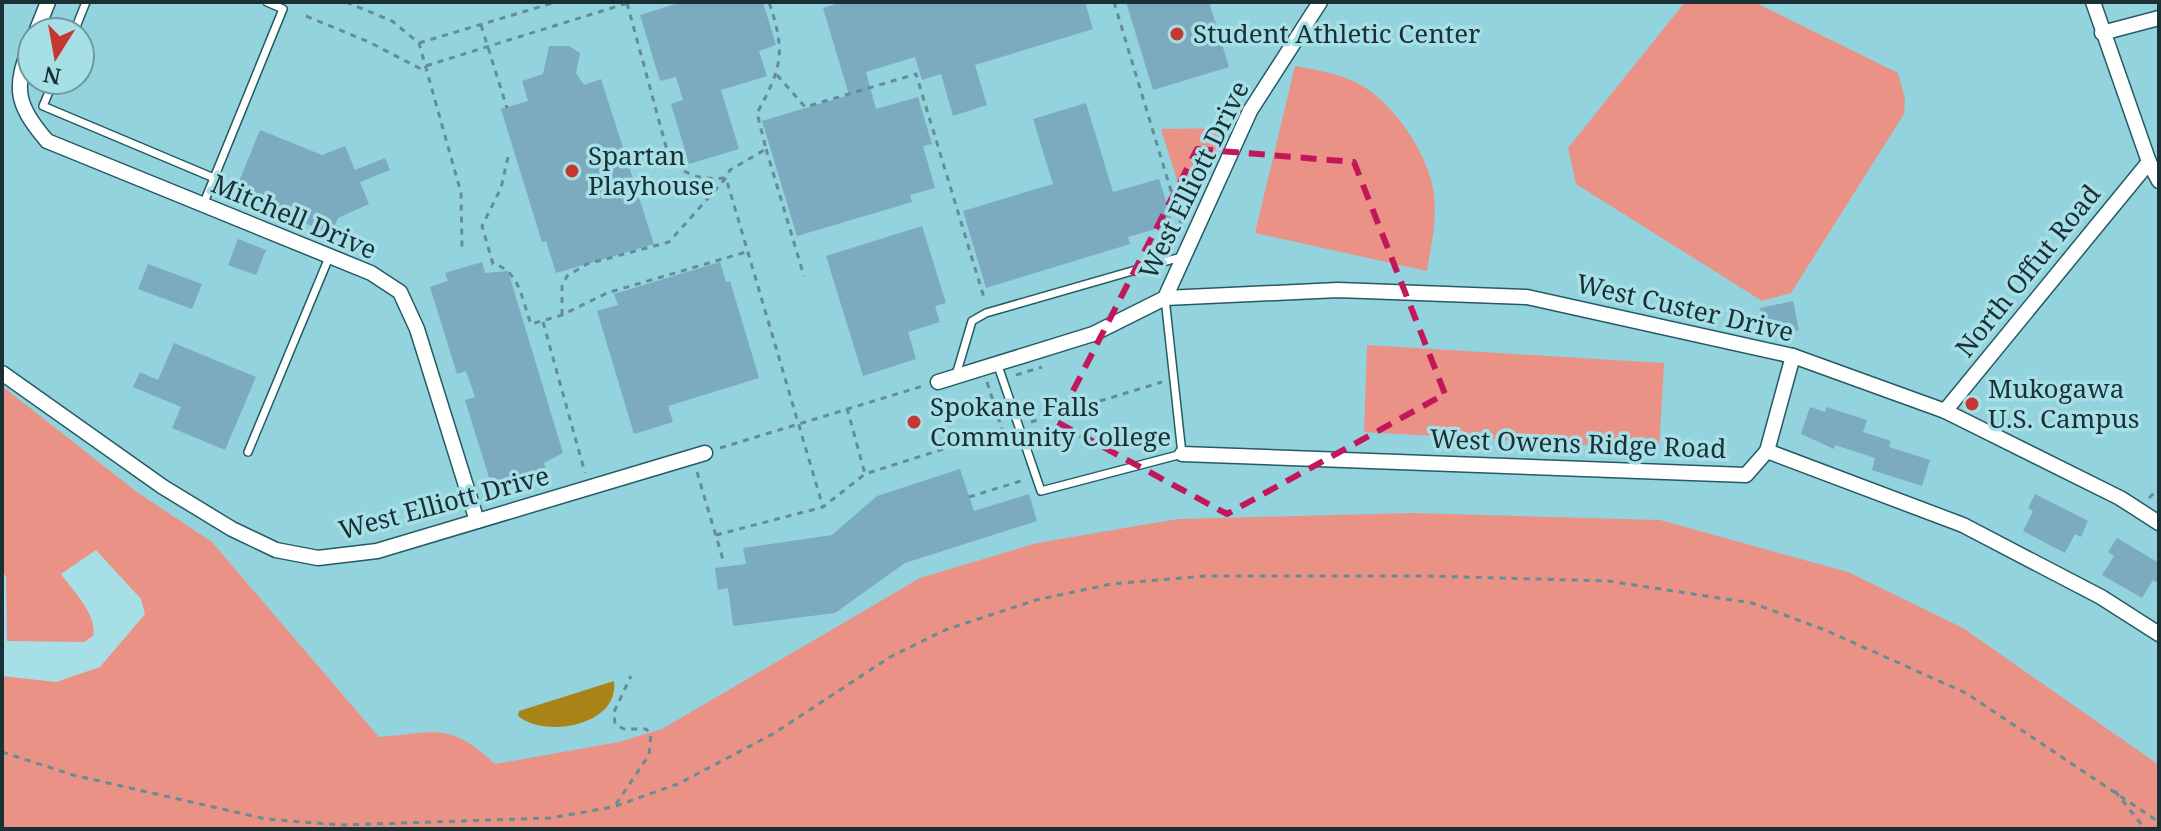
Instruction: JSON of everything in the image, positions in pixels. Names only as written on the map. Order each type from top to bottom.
[{"type":"street","name":"West Elliott Drive","points":[[938,382],[1093,334],[1165,298],[1250,111],[1320,2]]},
{"type":"street","points":[[2093,2],[2149,162],[2159,181]]},
{"type":"street","points":[[2102,33],[2159,18]]},
{"type":"street","name":"Mitchell Drive","points":[[21,96],[23,113],[47,141],[330,255],[371,273],[400,292],[417,329],[477,521]]},
{"type":"street","name":"North Offut Road","points":[[1945,411],[2149,162]]},
{"type":"street","name":"West Custer Drive","points":[[1165,298],[1338,290],[1527,297],[1793,356],[1945,411],[2120,498],[2159,523]]},
{"type":"street","points":[[1793,356],[1767,451],[1963,525],[2101,597],[2159,634]]},
{"type":"street","name":"West Elliott Drive","points":[[2,373],[163,487],[232,529],[276,550],[318,558],[377,551],[705,453]]},
{"type":"street","name":"West Owens Ridge Road","points":[[1182,454],[1746,475],[1767,451]]},
{"type":"lane","points":[[203,205],[283,9],[267,2]]},
{"type":"lane","points":[[47,96],[43,106],[214,178]]},
{"type":"lane","points":[[956,376],[972,321],[986,313],[1185,254]]},
{"type":"lane","points":[[248,452],[330,255]]},
{"type":"lane","points":[[997,363],[1041,491],[1182,454],[1165,298]]},
{"type":"path","points":[[346,2],[392,21],[419,43],[461,193],[462,249]]},
{"type":"path","points":[[419,43],[556,2]]},
{"type":"path","points":[[769,2],[781,58],[777,75],[757,113],[804,276]]},
{"type":"path","points":[[1114,2],[1141,100],[1177,201],[1185,254]]},
{"type":"path","points":[[306,16],[369,42],[419,68],[629,3],[668,154],[677,169],[689,175],[709,180],[726,178]]},
{"type":"path","points":[[481,25],[507,108]]},
{"type":"path","points":[[777,75],[805,107],[916,74],[985,301]]},
{"type":"path","points":[[562,315],[562,286],[567,276],[587,264],[669,242],[730,170],[766,149]]},
{"type":"path","points":[[508,157],[501,188],[482,226],[493,264],[512,273],[531,324],[562,315],[607,293],[746,252]]},
{"type":"path","points":[[726,178],[823,507]]},
{"type":"path","points":[[543,321],[590,488]]},
{"type":"path","points":[[1016,375],[1042,367]]},
{"type":"path","points":[[1031,422],[1174,380]]},
{"type":"path","points":[[975,383],[986,381],[1007,445],[1014,448]]},
{"type":"path","points":[[705,453],[938,382]]},
{"type":"path","points":[[847,408],[865,474]]},
{"type":"path","points":[[716,535],[823,507],[865,474],[1003,430]]},
{"type":"path","points":[[690,458],[699,476],[724,563]]},
{"type":"path","points":[[969,497],[1024,480],[1021,469]]},
{"type":"path","points":[[2,752],[73,775],[266,819],[341,825],[550,818],[613,807],[678,784],[773,734],[890,657],[945,630],[1036,600],[1111,584],[1270,575],[1608,581],[1752,603],[1825,630],[1966,693],[2112,787],[2159,822]]},
{"type":"path","points":[[613,807],[627,793],[649,755],[651,734],[646,729],[624,729],[615,724],[614,712],[631,676]]},
{"type":"path","points":[[2112,787],[2145,829]]},
{"type":"highlighted area","points":[[1197,149],[1354,162],[1445,394],[1227,514],[1057,422]]},
{"type":"shaded area","name":"Spokane Falls Community College","points":[[2,2],[2159,2],[2159,810],[571,789],[379,737],[212,542],[137,492],[2,386]]},
{"type":"shaded area","points":[[1685,2],[1754,2],[1898,73],[1905,99],[1904,114],[1791,293],[1762,301],[1576,184],[1568,148]]},
{"type":"shaded area","points":[[1295,66],[1338,75],[1361,85],[1386,105],[1409,133],[1426,165],[1434,196],[1434,225],[1427,271],[1255,233]]},
{"type":"shaded area","points":[[1226,128],[1195,199],[1181,193],[1161,129]]},
{"type":"shaded area","points":[[1367,345],[1664,363],[1659,449],[1364,432]]},
{"type":"shaded area","points":[[2,386],[137,492],[212,542],[379,737],[442,733],[466,741],[495,764],[619,742],[662,729],[920,578],[1037,543],[1178,519],[1412,513],[1660,520],[1848,572],[1963,628],[2159,765],[2159,829],[2,829],[2,676],[56,682],[100,667],[145,614],[141,599],[96,550],[61,574],[88,612],[94,628],[93,636],[84,642],[7,641],[6,577],[2,570]]},
{"type":"shaded area","points":[[614,681],[613,696],[605,708],[579,724],[546,726],[530,723],[518,716],[519,711]]},
{"type":"building","points":[[682,2],[763,2],[776,45],[759,51],[767,76],[721,90],[739,149],[689,164],[671,104],[683,100],[676,77],[660,81],[640,15]]},
{"type":"building","points":[[842,2],[1085,2],[1093,29],[975,65],[987,105],[953,116],[941,74],[922,80],[915,57],[866,72],[876,109],[918,97],[932,144],[923,146],[935,188],[910,195],[912,202],[797,236],[762,121],[849,95],[823,8]]},
{"type":"building","name":"Student Athletic Center","points":[[1126,2],[1209,2],[1229,67],[1153,90]]},
{"type":"building","points":[[549,46],[569,46],[580,53],[576,73],[584,85],[601,79],[654,244],[556,273],[546,241],[542,242],[501,109],[528,101],[522,81],[543,74]]},
{"type":"building","points":[[1086,103],[1113,192],[1159,179],[1173,224],[1128,237],[1130,244],[986,288],[963,211],[1053,184],[1033,119]]},
{"type":"building","points":[[260,130],[322,155],[345,146],[355,170],[385,158],[390,170],[360,182],[369,204],[338,218],[331,234],[234,194]]},
{"type":"building","points":[[922,226],[946,303],[935,306],[940,322],[908,332],[916,359],[863,376],[826,256]]},
{"type":"building","points":[[238,239],[266,250],[256,275],[228,265]]},
{"type":"building","points":[[482,262],[485,273],[508,271],[563,453],[544,463],[547,474],[520,482],[518,476],[491,484],[465,400],[475,397],[466,371],[457,374],[430,287],[448,281],[445,273]]},
{"type":"building","points":[[720,262],[726,282],[730,281],[759,378],[668,406],[673,422],[634,434],[597,311],[618,305],[614,294]]},
{"type":"building","points":[[148,264],[202,284],[192,309],[138,289]]},
{"type":"building","points":[[1793,301],[1799,330],[1767,337],[1760,308]]},
{"type":"building","points":[[174,343],[256,377],[225,450],[172,428],[181,407],[133,387],[140,372],[158,380]]},
{"type":"building","points":[[1810,407],[1825,412],[1826,407],[1867,420],[1863,432],[1891,441],[1889,447],[1930,460],[1922,486],[1872,470],[1875,458],[1835,445],[1834,449],[1801,434]]},
{"type":"building","points":[[960,469],[974,511],[1029,494],[1037,521],[905,563],[835,613],[733,626],[728,588],[718,590],[715,568],[746,564],[743,548],[832,535],[877,496]]},
{"type":"building","points":[[2035,494],[2088,521],[2081,537],[2075,534],[2065,553],[2023,531],[2033,511],[2028,508]]},
{"type":"building","points":[[2117,538],[2159,563],[2159,584],[2153,580],[2142,598],[2102,575],[2114,556],[2108,552]]},
{"type":"place","name":"Student Athletic Center","points":[[1177,34]]},
{"type":"place","name":"Spartan Playhouse","points":[[572,171]]},
{"type":"place","name":"Mukogawa U.S. Campus","points":[[1972,404]]},
{"type":"place","name":"Spokane Falls Community College","points":[[914,422]]}]
